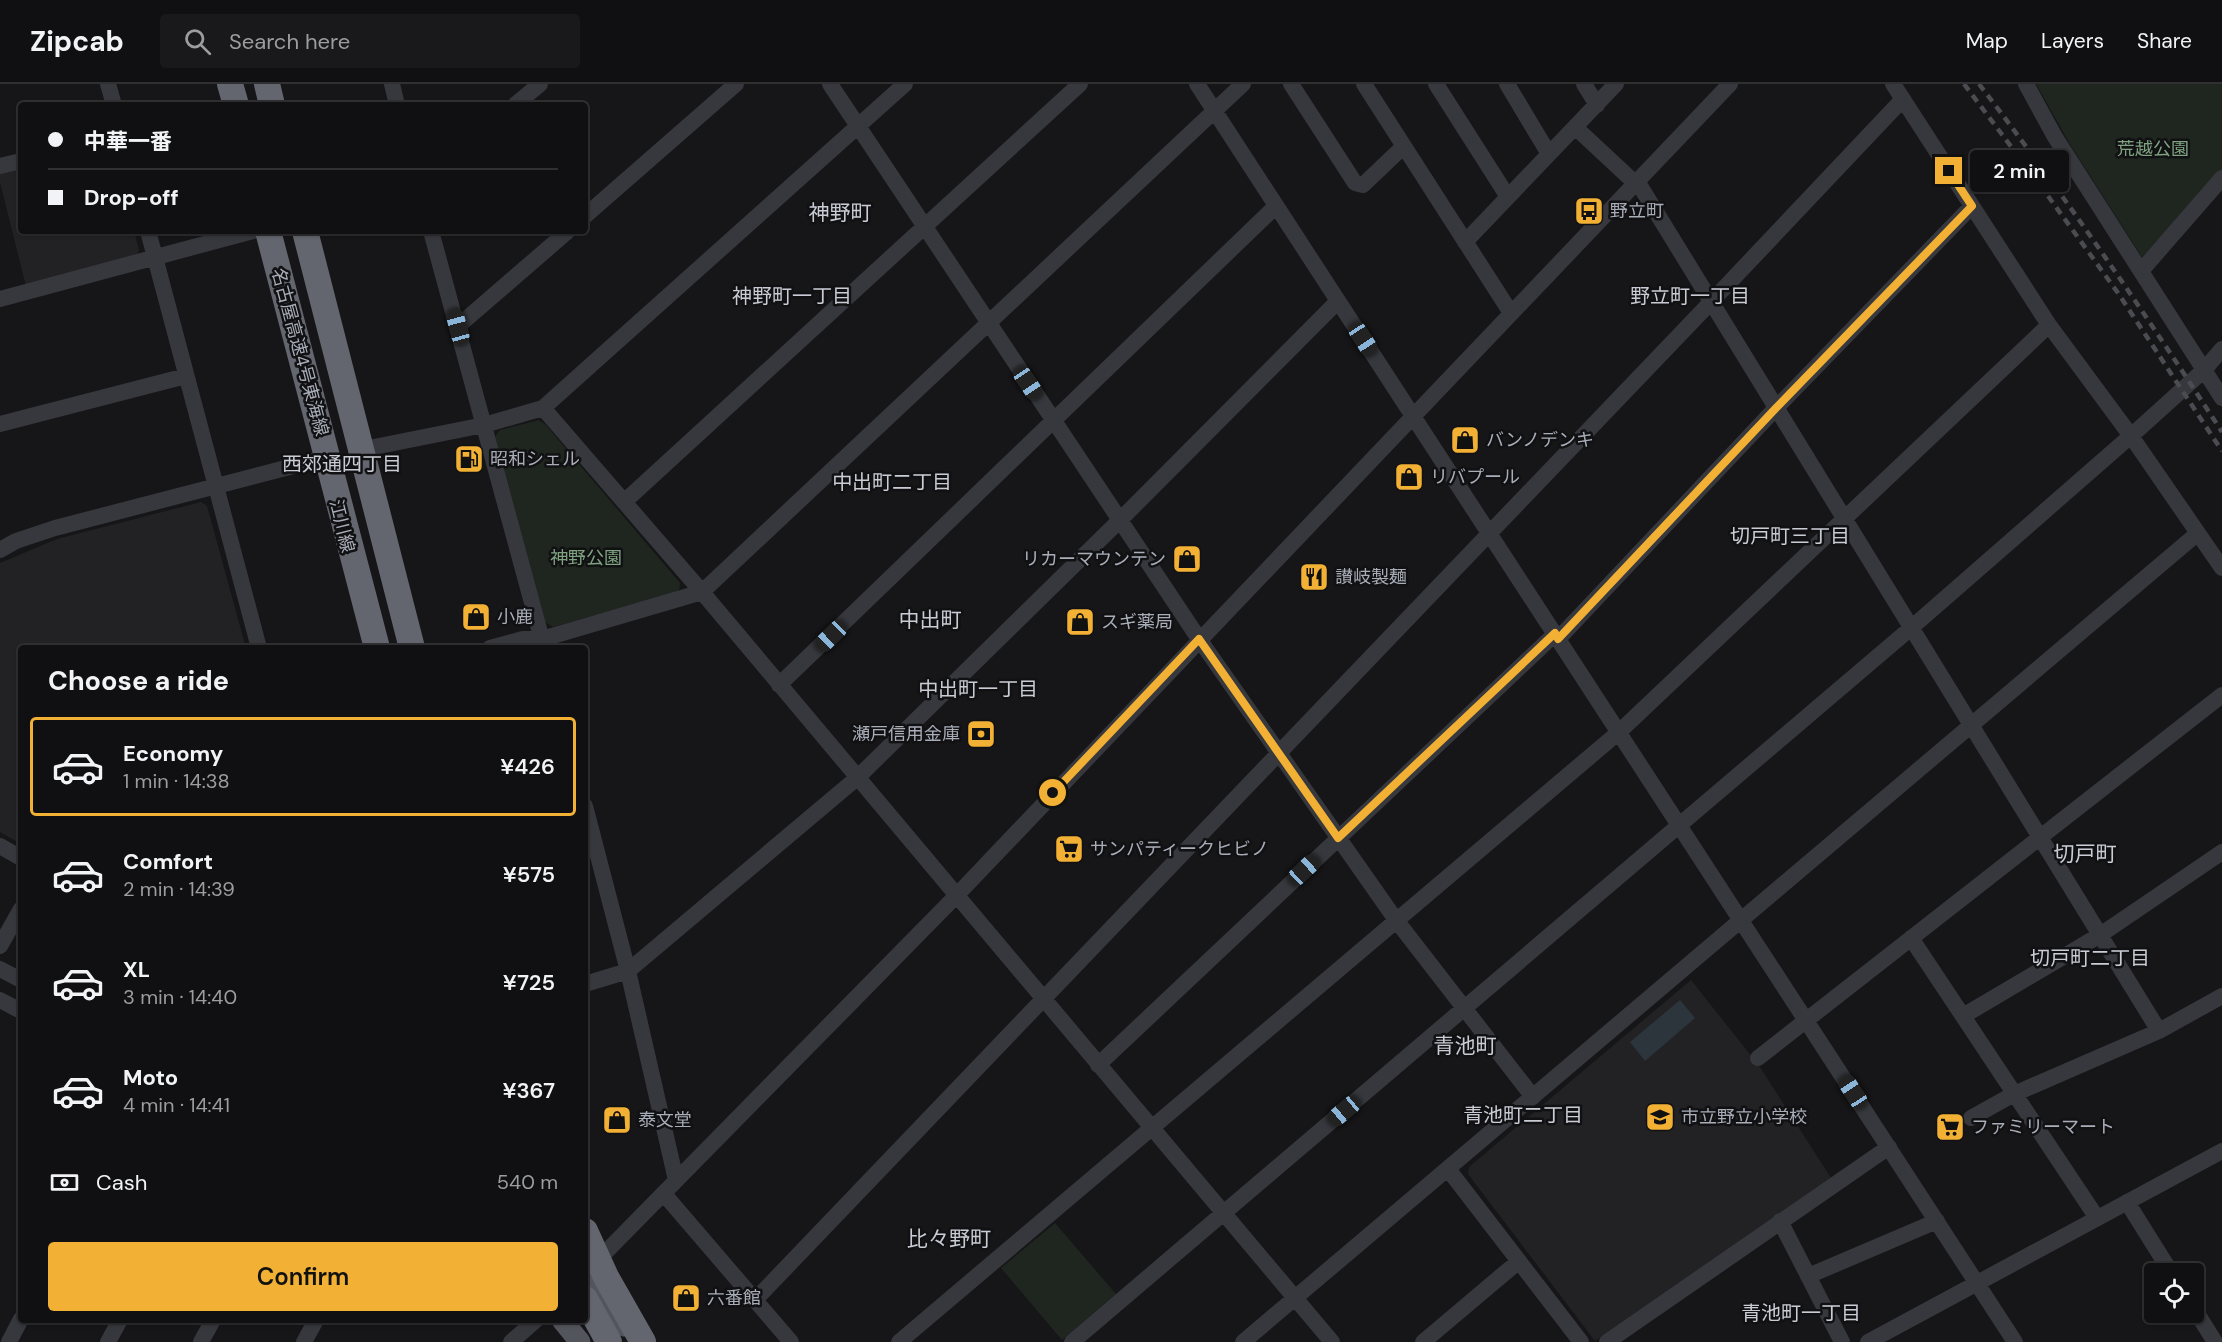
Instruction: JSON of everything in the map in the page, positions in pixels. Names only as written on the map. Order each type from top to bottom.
[{"type":"highway","points":[[230,84],[235,102]]},
{"type":"highway","points":[[245,84],[249,102]]},
{"type":"highway","points":[[267,84],[271,102]]},
{"type":"highway","name":"名古屋高速4号東海線","points":[[269,234],[374,645]]},
{"type":"highway","points":[[285,234],[367,530],[385,544]]},
{"type":"highway","name":"名古屋高速4号東海線","points":[[306,234],[411,645]]},
{"type":"highway","points":[[588,1238],[606,1277],[643,1342]]},
{"type":"highway","points":[[588,1304],[609,1342]]},
{"type":"main road","points":[[220,84],[225,102]]},
{"type":"main road","points":[[276,84],[280,102]]},
{"type":"main road","name":"江川線","points":[[262,234],[374,645]]},
{"type":"main road","points":[[314,234],[421,645]]},
{"type":"main road","points":[[588,1279],[637,1342]]},
{"type":"main road","points":[[564,1323],[580,1342]]},
{"type":"street","points":[[108,84],[113,102]]},
{"type":"street","points":[[392,84],[396,102]]},
{"type":"street","points":[[519,102],[540,84]]},
{"type":"street","points":[[588,213],[736,84]]},
{"type":"street","points":[[830,84],[1199,639],[1396,920],[1533,1097]]},
{"type":"street","points":[[369,448],[484,425],[543,408],[905,84]]},
{"type":"street","points":[[624,502],[1080,84]]},
{"type":"street","points":[[1197,84],[2015,1342]]},
{"type":"street","points":[[501,645],[523,639],[543,644],[702,592],[1243,84]]},
{"type":"street","points":[[1291,84],[1355,183],[1364,185],[1404,146]]},
{"type":"street","points":[[1364,84],[1511,313]]},
{"type":"street","points":[[1436,84],[1509,197]]},
{"type":"street","points":[[1507,84],[1550,154]]},
{"type":"street","points":[[1584,84],[1597,105]]},
{"type":"street","points":[[1465,242],[1616,84]]},
{"type":"street","points":[[588,1272],[956,896],[1730,84]]},
{"type":"street","points":[[1893,84],[2049,326],[2131,436],[2222,568]]},
{"type":"street","points":[[2026,84],[2055,137],[2222,398]]},
{"type":"street","points":[[755,1300],[1712,302],[1903,99]]},
{"type":"street","points":[[1575,127],[1636,182],[2159,1031]]},
{"type":"street","points":[[0,166],[18,162]]},
{"type":"street","points":[[2141,271],[2222,178]]},
{"type":"street","points":[[780,685],[1276,206]]},
{"type":"street","points":[[1098,1065],[1556,636],[1972,206]]},
{"type":"street","points":[[149,234],[258,645]]},
{"type":"street","points":[[0,299],[242,234]]},
{"type":"street","points":[[432,234],[543,644]]},
{"type":"street","points":[[458,327],[565,234]]},
{"type":"street","points":[[588,983],[628,971],[858,778],[1338,301]]},
{"type":"street","points":[[899,1342],[1619,732],[2049,326]]},
{"type":"street","points":[[1072,1342],[1911,627],[2131,436],[2204,370],[2222,349]]},
{"type":"street","points":[[0,424],[186,376]]},
{"type":"street","points":[[543,408],[702,592],[1332,1342]]},
{"type":"street","points":[[0,550],[16,541],[55,528],[324,458]]},
{"type":"street","points":[[1243,1342],[2198,533]]},
{"type":"street","points":[[1758,1058],[2222,695]]},
{"type":"street","points":[[588,818],[628,971],[676,1180]]},
{"type":"street","points":[[0,846],[18,856]]},
{"type":"street","points":[[1963,1016],[2100,935],[2222,852]]},
{"type":"street","points":[[0,946],[18,914]]},
{"type":"street","points":[[1911,938],[2097,1218]]},
{"type":"street","points":[[0,969],[18,979]]},
{"type":"street","points":[[1971,1118],[2014,1094],[2159,1031],[2222,996]]},
{"type":"street","points":[[0,1000],[18,1009]]},
{"type":"street","points":[[1607,1342],[1627,1336],[1780,1221],[1889,1147]]},
{"type":"street","points":[[1868,1342],[2222,1151]]},
{"type":"street","points":[[1448,1169],[1581,1342]]},
{"type":"street","points":[[664,1194],[791,1342]]},
{"type":"street","points":[[2127,1202],[2165,1263]]},
{"type":"street","points":[[1780,1221],[1842,1342]]},
{"type":"street","points":[[1808,1276],[1937,1221]]},
{"type":"street","points":[[1423,1342],[1519,1261]]},
{"type":"street","points":[[9,1342],[19,1323]]},
{"type":"street","points":[[108,1342],[118,1323]]},
{"type":"street","points":[[201,1342],[211,1323]]},
{"type":"street","points":[[304,1342],[314,1323]]},
{"type":"street","points":[[511,1342],[533,1323]]},
{"type":"street","points":[[2203,1323],[2215,1342]]},
{"type":"shaded area","points":[[18,168],[18,234],[135,234],[139,250],[136,256],[26,286],[0,182],[0,173]]},
{"type":"shaded area","points":[[201,502],[207,506],[245,645],[18,645],[18,842],[0,832],[0,563],[57,539]]},
{"type":"shaded area","name":"市立野立小学校","points":[[1691,980],[1760,1067],[1831,1178],[1595,1341],[1468,1174],[1469,1167]]},
{"type":"shaded area","points":[[1680,1000],[1695,1018],[1645,1061],[1630,1042]]},
{"type":"green space","name":"荒越公園","points":[[2036,84],[2222,84],[2222,170],[2142,257],[2071,146]]},
{"type":"green space","name":"神野公園","points":[[539,420],[545,424],[680,583],[679,591],[553,627],[545,622],[494,438],[500,430]]},
{"type":"green space","points":[[1055,1223],[1116,1294],[1062,1340],[1001,1268]]},
{"type":"railway","points":[[1964,84],[2118,293],[2222,451]]},
{"type":"railway","points":[[1979,84],[2104,255],[2222,432]]},
{"type":"place","name":"野立町","points":[[1589,211]]},
{"type":"place","name":"バンノデンキ","points":[[1465,440]]},
{"type":"place","name":"昭和シェル","points":[[469,459]]},
{"type":"place","name":"リバプール","points":[[1409,477]]},
{"type":"place","name":"リカーマウンテン","points":[[1187,559]]},
{"type":"place","name":"讃岐製麺","points":[[1314,577]]},
{"type":"place","name":"小鹿","points":[[476,617]]},
{"type":"place","name":"スギ薬局","points":[[1080,622]]},
{"type":"place","name":"瀬戸信用金庫","points":[[981,734]]},
{"type":"place","name":"サンパティークヒビノ","points":[[1069,849]]},
{"type":"place","name":"市立野立小学校","points":[[1660,1117]]},
{"type":"place","name":"泰文堂","points":[[617,1120]]},
{"type":"place","name":"ファミリーマート","points":[[1950,1127]]},
{"type":"place","name":"六番館","points":[[686,1298]]},
{"type":"district","name":"神野町","points":[[840,213]]},
{"type":"district","name":"神野町一丁目","points":[[792,296]]},
{"type":"district","name":"野立町一丁目","points":[[1690,296]]},
{"type":"district","name":"西郊通四丁目","points":[[342,464]]},
{"type":"district","name":"中出町二丁目","points":[[892,482]]},
{"type":"district","name":"切戸町三丁目","points":[[1790,536]]},
{"type":"district","name":"中出町","points":[[930,620]]},
{"type":"district","name":"中出町一丁目","points":[[978,689]]},
{"type":"district","name":"切戸町","points":[[2085,854]]},
{"type":"district","name":"切戸町二丁目","points":[[2090,958]]},
{"type":"district","name":"青池町","points":[[1465,1046]]},
{"type":"district","name":"青池町二丁目","points":[[1523,1115]]},
{"type":"district","name":"比々野町","points":[[949,1239]]},
{"type":"district","name":"青池町一丁目","points":[[1801,1313]]},
{"type":"route","points":[[1053,793],[1199,639],[1338,838],[1555,633],[1558,639],[1776,408],[1972,206],[1949,171]]}]
